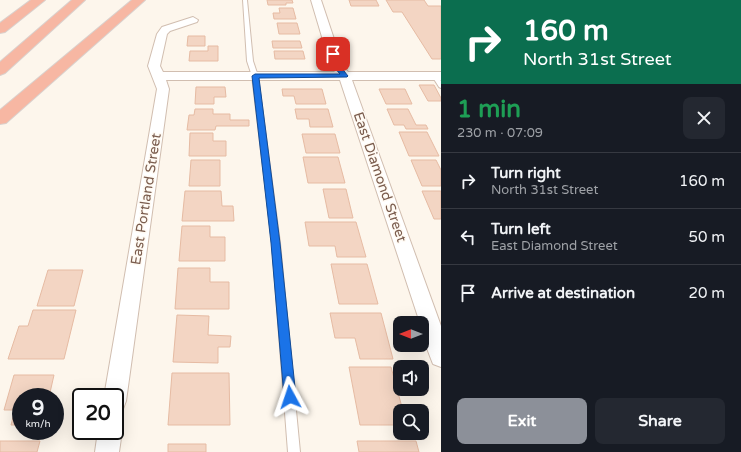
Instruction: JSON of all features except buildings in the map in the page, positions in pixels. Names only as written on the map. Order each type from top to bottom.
[{"type":"highway","points":[[0,29],[39,0]]},
{"type":"highway","points":[[0,70],[79,0]]},
{"type":"highway","points":[[0,119],[139,0]]},
{"type":"street","name":"East Diamond Street","points":[[316,0],[337,67],[345,76],[441,356]]},
{"type":"street","name":"East Portland Street","points":[[117,388],[163,89],[154,66],[162,34],[170,27],[193,20]]},
{"type":"street","points":[[159,76],[438,76]]},
{"type":"street","points":[[107,452],[109,440]]},
{"type":"lane","points":[[245,0],[250,61],[255,76],[276,243],[294,452]]},
{"type":"lane","points":[[438,76],[441,86]]},
{"type":"route","points":[[290,397],[276,243],[255,76],[345,76],[337,67],[333,54]]}]
